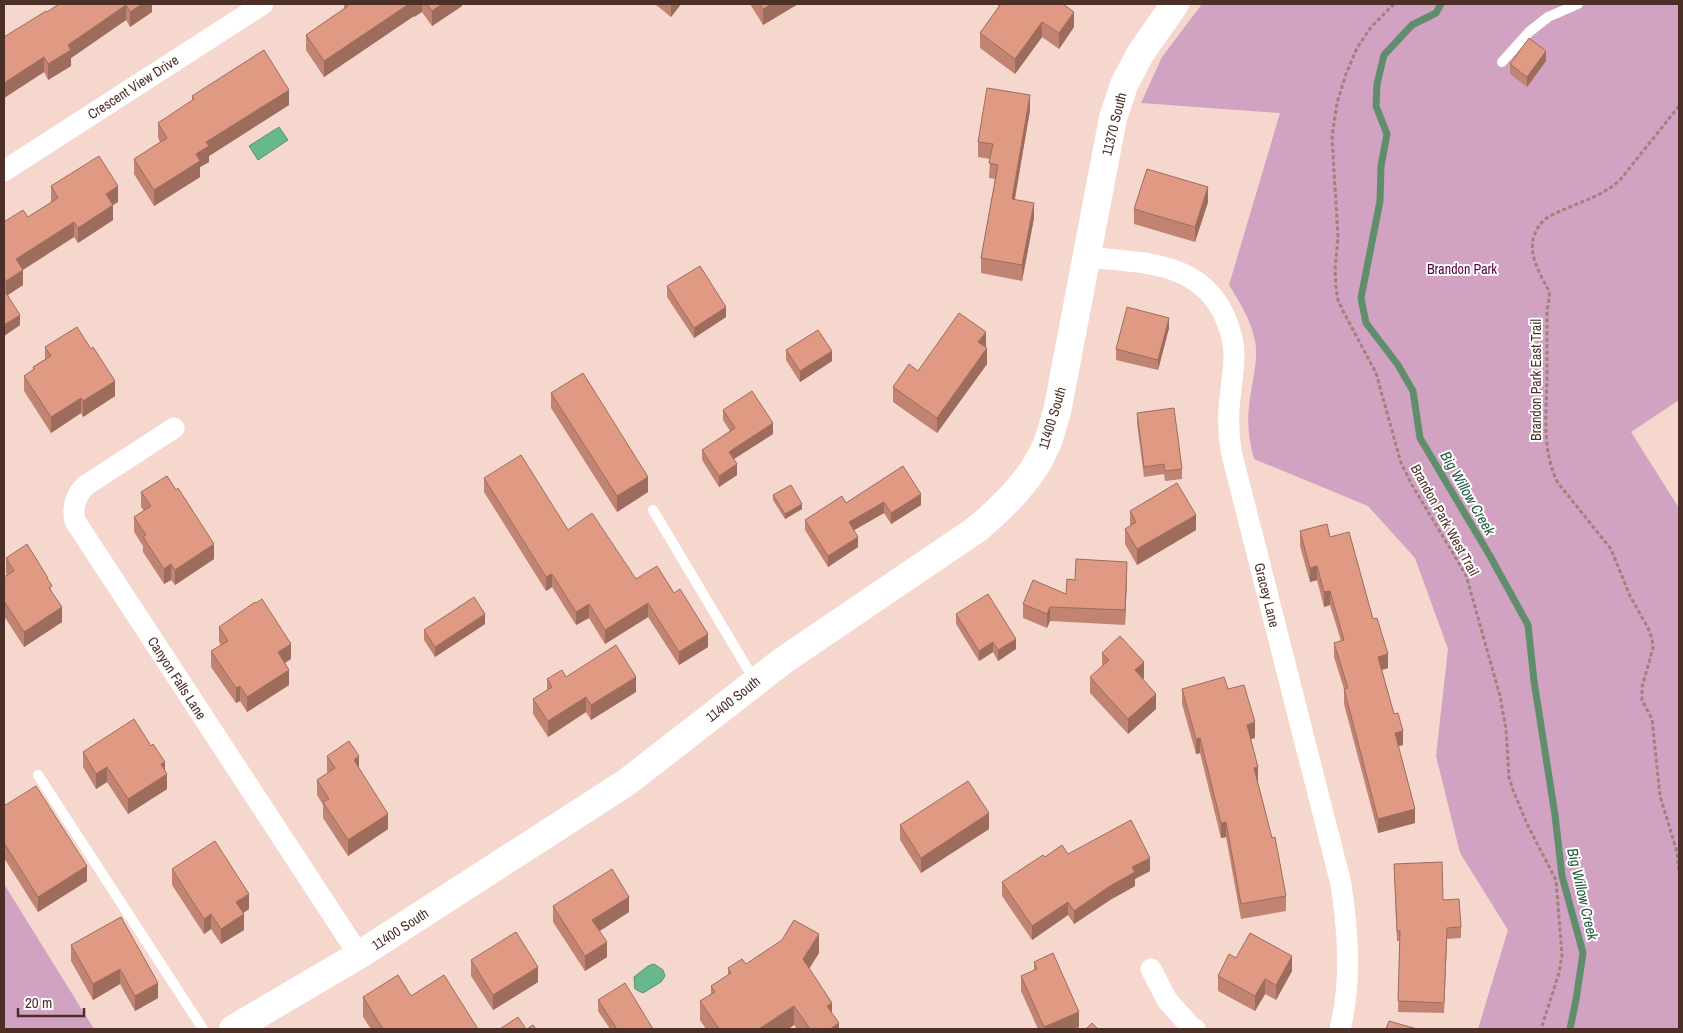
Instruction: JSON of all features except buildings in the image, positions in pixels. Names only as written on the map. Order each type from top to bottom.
[{"type":"street","name":"Crescent View Drive","points":[[4,171],[263,4]]},
{"type":"street","name":"11370 South","points":[[1087,257],[1113,118],[1124,85],[1140,54],[1175,4]]},
{"type":"street","name":"11400 South","points":[[233,1029],[359,955],[627,782],[784,660],[977,529],[1004,505],[1028,477],[1046,446],[1057,412],[1087,257]]},
{"type":"street","name":"Gracey Lane","points":[[1087,257],[1156,266],[1181,272],[1203,285],[1219,305],[1231,330],[1234,356],[1228,409],[1232,459],[1342,892],[1346,924],[1347,964],[1343,1018],[1340,1029]]},
{"type":"street","name":"Canyon Falls Lane","points":[[174,428],[85,486],[74,506],[75,521],[359,955]]},
{"type":"street","points":[[1151,968],[1168,1000],[1191,1027],[1195,1029]]},
{"type":"lane","points":[[1502,62],[1529,32],[1548,17],[1578,4]]},
{"type":"lane","points":[[653,510],[756,682]]},
{"type":"lane","points":[[38,775],[203,1029]]},
{"type":"path","name":"Brandon Park West Trail","points":[[1394,4],[1372,27],[1357,48],[1337,103],[1332,137],[1338,237],[1336,288],[1343,311],[1376,373],[1401,463],[1412,485],[1466,575],[1500,696],[1506,729],[1509,777],[1527,824],[1556,880],[1562,955],[1559,973],[1541,1029]]},
{"type":"path","name":"Brandon Park East Trail","points":[[1679,106],[1620,180],[1598,196],[1545,219],[1538,226],[1532,248],[1533,258],[1548,291],[1549,299],[1547,310],[1546,438],[1551,466],[1558,483],[1611,549],[1630,596],[1652,639],[1653,648],[1642,687],[1642,700],[1652,719],[1660,796],[1677,852],[1679,871]]},
{"type":"green space","name":"Brandon Park","points":[[1202,4],[1679,4],[1679,400],[1631,432],[1679,508],[1679,1029],[1478,1029],[1508,930],[1460,853],[1436,756],[1448,649],[1415,558],[1368,506],[1254,459],[1251,446],[1248,413],[1256,348],[1248,319],[1229,285],[1280,113],[1141,103],[1162,57]]},
{"type":"green space","points":[[4,884],[94,1029],[4,1029]]},
{"type":"shaded area","points":[[279,127],[288,140],[258,160],[249,146]]},
{"type":"shaded area","points":[[654,964],[663,970],[665,976],[661,982],[643,993],[635,989],[634,977],[648,966]]},
{"type":"waterway","name":"Big Willow Creek","points":[[1441,4],[1436,13],[1412,25],[1384,55],[1377,84],[1376,106],[1387,134],[1381,166],[1380,201],[1361,298],[1366,323],[1398,365],[1413,391],[1420,438],[1490,556],[1528,625],[1534,681],[1555,815],[1562,876],[1583,953],[1570,1029]]}]
